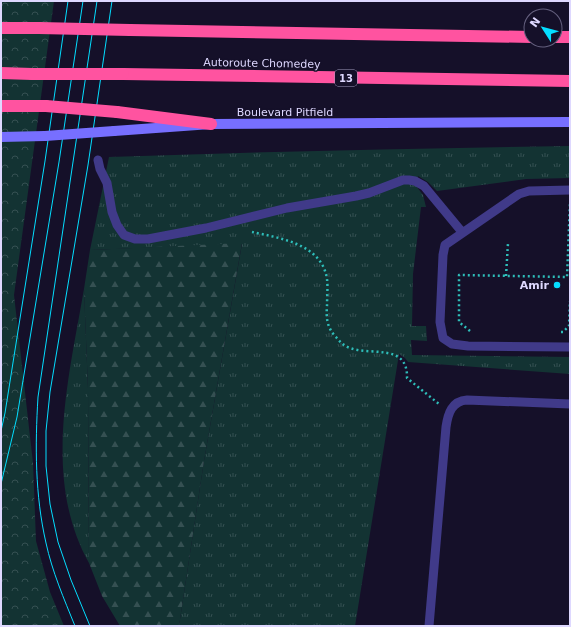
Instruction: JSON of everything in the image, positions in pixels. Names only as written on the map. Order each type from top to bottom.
[{"type":"highway","points":[[1,28],[523,37]]},
{"type":"highway","name":"Autoroute Chomedey","points":[[1,73],[570,81]]},
{"type":"highway","points":[[1,106],[46,106],[117,112],[211,124]]},
{"type":"main road","name":"Boulevard Pitfield","points":[[1,137],[22,137],[211,124],[570,122]]},
{"type":"lane","points":[[98,160],[100,169],[107,183],[112,212],[117,225],[124,235],[135,239],[148,239],[206,228],[287,208],[356,196],[369,193],[403,180],[416,181],[424,186],[462,232]]},
{"type":"lane","points":[[570,190],[529,191],[519,194],[445,245],[443,250],[440,322],[441,334],[445,340],[452,344],[570,347]]},
{"type":"lane","points":[[429,626],[446,427],[449,412],[457,402],[467,400],[570,404]]},
{"type":"path","points":[[474,331],[468,330],[459,322],[458,275],[567,277],[570,202]]},
{"type":"path","points":[[251,232],[289,241],[314,254],[320,260],[327,278],[328,322],[330,330],[335,336],[342,344],[351,349],[383,352],[401,359],[406,364],[407,378],[449,412]]},
{"type":"path","points":[[506,276],[508,243]]},
{"type":"path","points":[[556,332],[563,332],[569,326],[570,301]]},
{"type":"green space","points":[[1,1],[54,1],[14,295],[33,463],[36,541],[50,592],[64,626],[1,626]]},
{"type":"green space","points":[[570,146],[570,178],[526,179],[437,191],[428,182],[418,176],[417,187],[423,195],[426,207],[421,207],[413,274],[412,326],[426,326],[427,341],[411,340],[412,355],[570,357],[570,374],[408,362],[399,354],[355,626],[179,626],[204,461],[242,244],[90,250],[109,157],[340,150]]},
{"type":"green space","points":[[242,243],[204,461],[179,626],[120,626],[102,596],[89,563],[88,389],[84,289],[90,250]]},
{"type":"green space","points":[[84,289],[88,389],[89,563],[75,531],[66,497],[63,463],[63,428],[67,392]]},
{"type":"tram line","points":[[1,431],[45,161],[68,1]]},
{"type":"tram line","points":[[1,484],[17,417],[59,162],[83,1]]},
{"type":"tram line","points":[[75,626],[52,564],[42,525],[36,452],[37,415],[38,397],[97,1]]},
{"type":"tram line","points":[[90,626],[71,580],[58,542],[50,504],[46,466],[46,431],[50,392],[88,165],[112,1]]},
{"type":"place","name":"Amir","points":[[557,285]]}]
